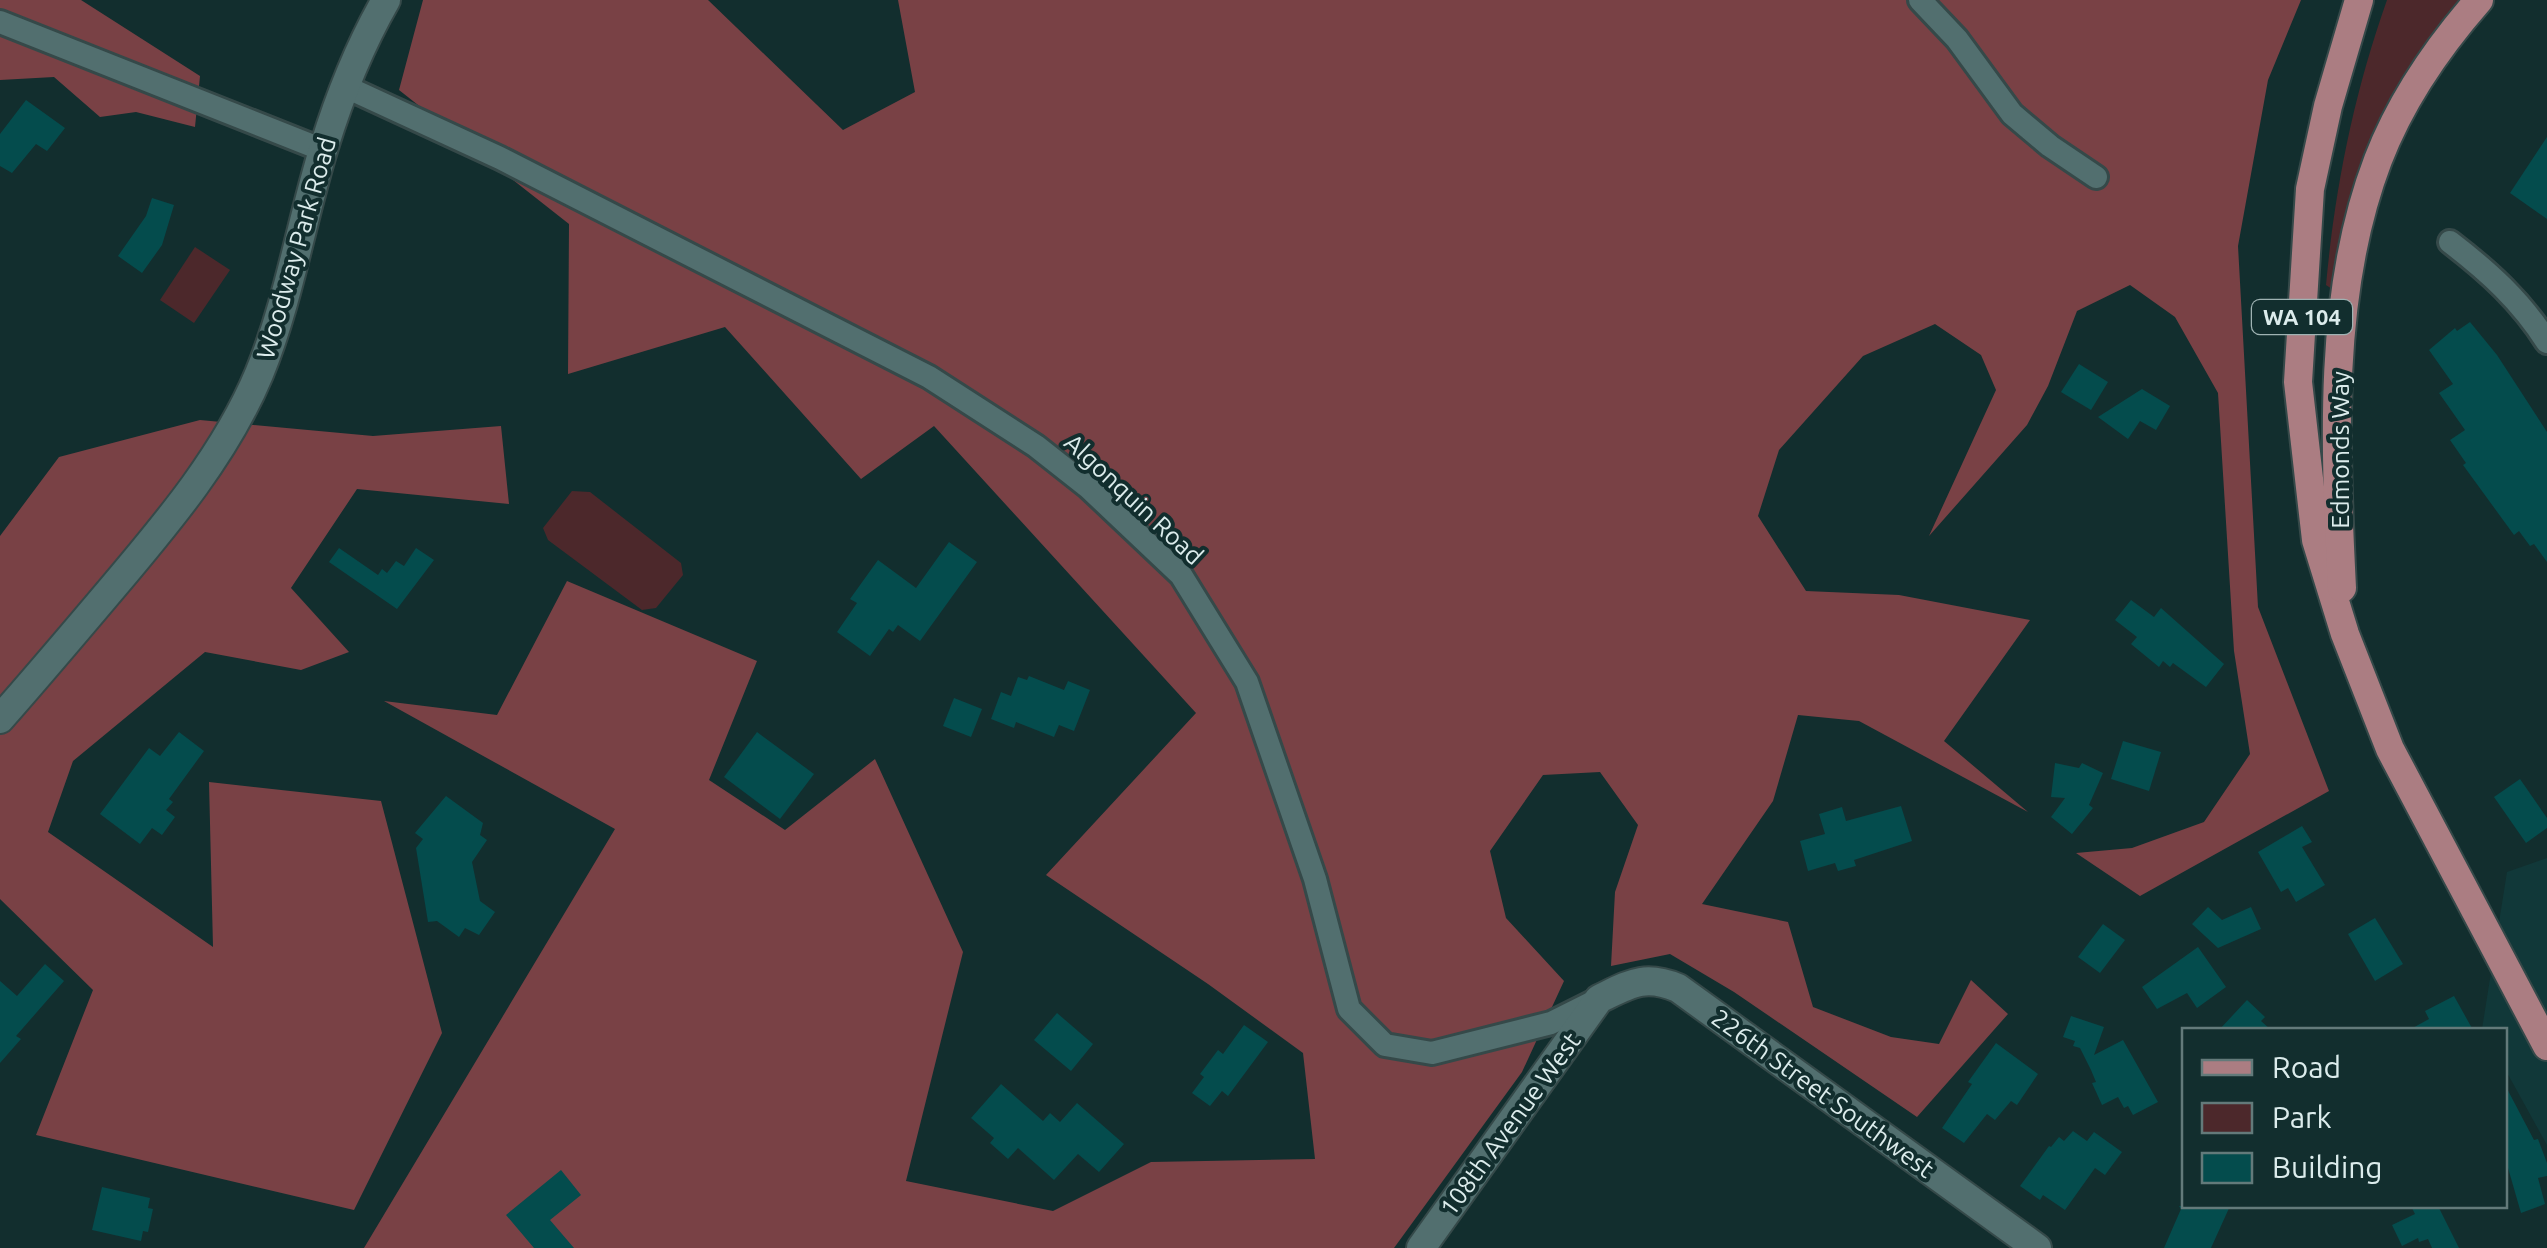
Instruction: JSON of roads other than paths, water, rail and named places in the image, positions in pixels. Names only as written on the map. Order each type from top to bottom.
[{"type":"main road","name":"Edmonds Way","points":[[2359,0],[2328,106],[2310,189],[2298,382],[2316,540],[2344,634],[2390,750],[2547,1046]]},
{"type":"main road","name":"Edmonds Way","points":[[2344,634],[2338,502],[2339,381],[2346,295],[2358,228],[2378,159],[2407,98],[2430,60],[2479,0]]},
{"type":"street","name":"Woodway Park Road","points":[[0,720],[176,510],[216,456],[239,416],[279,316],[344,86],[365,36],[386,0]]},
{"type":"street","points":[[1920,0],[1956,39],[2012,114],[2096,177]]},
{"type":"street","points":[[0,22],[323,150]]},
{"type":"street","name":"Algonquin Road","points":[[344,86],[516,166],[929,377],[1036,446],[1088,487],[1181,575],[1247,682],[1315,880],[1349,1009],[1385,1045],[1432,1053],[1551,1022],[1599,999]]},
{"type":"street","points":[[2450,242],[2538,306],[2547,342]]},
{"type":"street","name":"226th Street Southwest","points":[[1599,999],[1638,980],[1660,981],[1678,988],[2037,1248]]},
{"type":"street","name":"108th Avenue West","points":[[1421,1248],[1599,999]]}]
